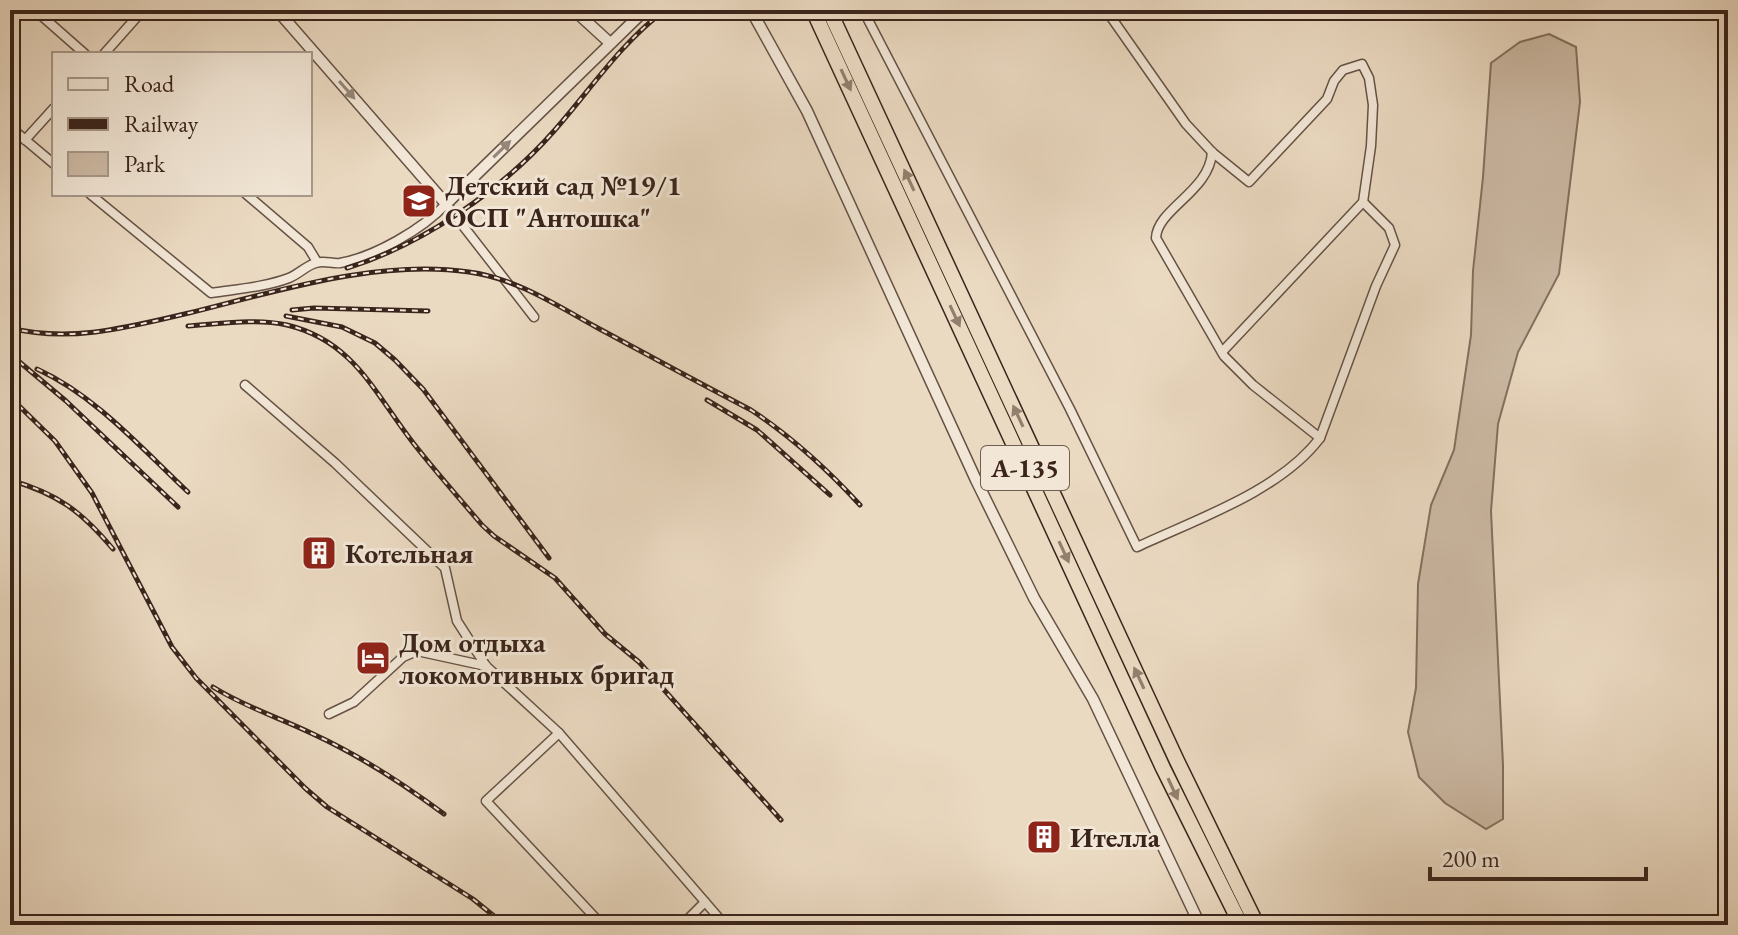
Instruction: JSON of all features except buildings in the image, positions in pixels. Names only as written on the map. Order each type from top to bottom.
[{"type":"highway","name":"А-135","points":[[813,10],[1163,768],[1241,925]]},
{"type":"highway","name":"А-135","points":[[829,10],[1177,761],[1257,925]]},
{"type":"street","points":[[35,10],[83,52]]},
{"type":"street","points":[[106,52],[143,10]]},
{"type":"street","points":[[277,10],[446,204],[534,317]]},
{"type":"street","points":[[574,10],[610,43]]},
{"type":"street","points":[[92,196],[211,293],[270,284],[292,277],[317,262],[338,263],[388,244],[437,214],[645,10]]},
{"type":"street","points":[[751,10],[820,136],[976,480],[1034,598],[1093,699],[1200,925]]},
{"type":"street","points":[[863,10],[1070,409],[1137,547],[1282,477],[1320,438],[1376,286],[1395,245],[1389,228],[1363,202]]},
{"type":"street","points":[[1106,10],[1175,110],[1212,152],[1249,182],[1327,99],[1334,81],[1343,70],[1362,64],[1369,78],[1373,105],[1363,202],[1222,352]]},
{"type":"street","points":[[25,140],[52,110]]},
{"type":"street","points":[[10,127],[52,162]]},
{"type":"street","points":[[1212,152],[1212,163],[1206,174],[1163,221],[1156,231],[1156,238],[1222,352],[1253,385],[1320,438]]},
{"type":"street","points":[[248,196],[308,247],[317,262]]},
{"type":"street","points":[[245,385],[335,463],[445,568],[457,621],[486,666],[559,733],[725,925]]},
{"type":"street","points":[[329,714],[354,702],[403,657],[417,651],[486,666]]},
{"type":"street","points":[[559,733],[486,801],[602,925]]},
{"type":"street","points":[[682,925],[705,902]]},
{"type":"green space","points":[[1549,34],[1576,47],[1580,102],[1559,274],[1518,352],[1498,424],[1491,511],[1503,819],[1486,829],[1445,803],[1419,777],[1408,732],[1416,688],[1418,584],[1431,505],[1454,450],[1471,335],[1473,271],[1491,63],[1520,42]]},
{"type":"railway","points":[[347,268],[432,230],[510,174],[554,131],[620,52],[665,10]]},
{"type":"railway","points":[[10,328],[55,334],[122,328],[363,273],[434,269],[486,275],[535,294],[751,410],[808,454],[860,505]]},
{"type":"railway","points":[[292,310],[428,311]]},
{"type":"railway","points":[[286,316],[342,327],[375,343],[395,360],[423,389],[549,558]]},
{"type":"railway","points":[[188,326],[250,322],[287,325],[330,343],[346,356],[482,525],[555,578],[605,634],[639,662],[781,820]]},
{"type":"railway","points":[[10,354],[66,401],[178,507]]},
{"type":"railway","points":[[37,369],[79,393],[98,408],[188,492]]},
{"type":"railway","points":[[10,397],[55,441],[92,493],[172,647],[196,678],[327,807],[473,899],[505,925]]},
{"type":"railway","points":[[707,400],[757,430],[830,495]]},
{"type":"railway","points":[[10,480],[42,491],[68,506],[113,549]]},
{"type":"railway","points":[[213,687],[348,751],[444,814]]},
{"type":"place","name":"Детский сад №19/1 ОСП \"Антошка\"","points":[[419,201]]},
{"type":"place","name":"Котельная","points":[[319,553]]},
{"type":"place","name":"Дом отдыха локомотивных бригад","points":[[373,658]]},
{"type":"place","name":"Ителла","points":[[1044,837]]}]
